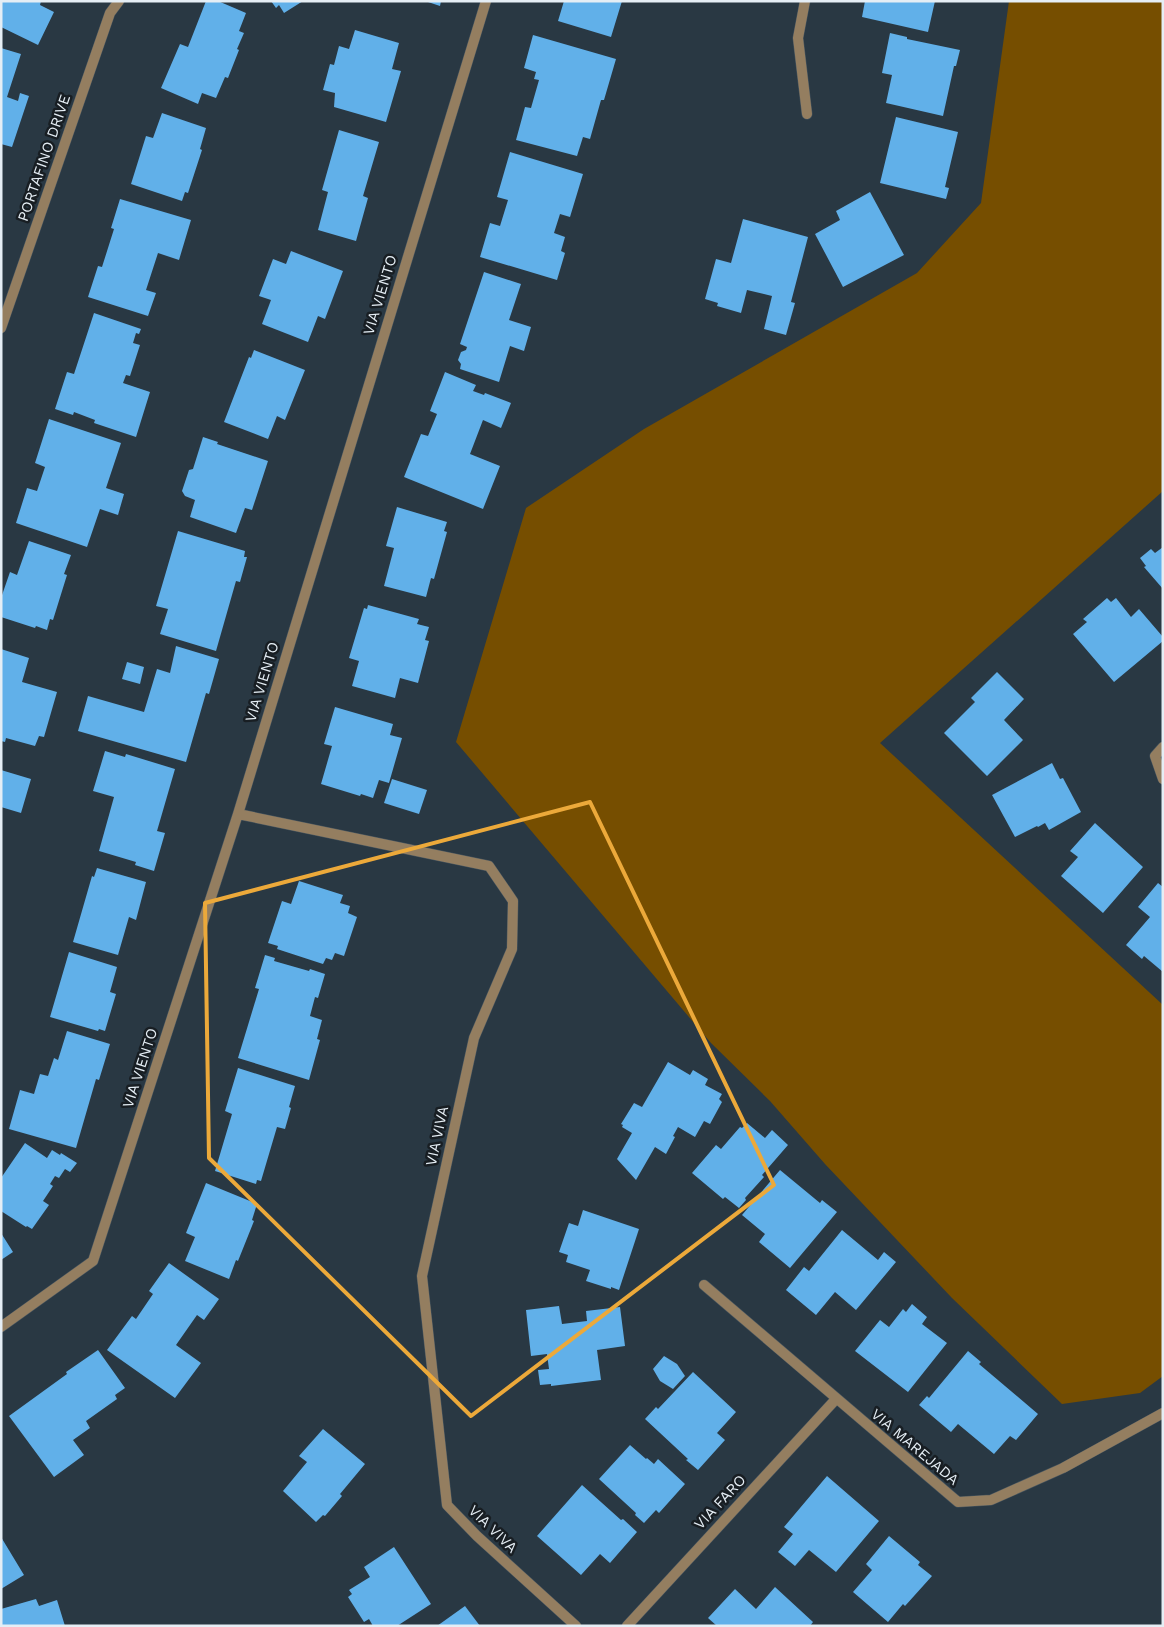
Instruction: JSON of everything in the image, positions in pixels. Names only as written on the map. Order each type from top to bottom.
[{"type":"street","name":"PORTAFINO DRIVE","points":[[1,328],[110,13],[119,1]]},
{"type":"street","name":"VIA VIENTO","points":[[1,1327],[93,1261],[238,814],[486,1]]},
{"type":"street","points":[[805,1],[798,38],[807,114]]},
{"type":"street","points":[[1163,747],[1155,756],[1163,779]]},
{"type":"street","name":"VIA VIVA","points":[[238,814],[489,866],[513,901],[512,949],[474,1038],[422,1276],[447,1505],[477,1536],[576,1626]]},
{"type":"street","name":"VIA MAREJADA","points":[[704,1285],[958,1502],[991,1500],[1064,1468],[1163,1413]]},
{"type":"street","name":"VIA FARO","points":[[627,1626],[836,1399]]},
{"type":"highlighted area","points":[[590,802],[774,1185],[471,1416],[209,1158],[205,903]]},
{"type":"shaded area","points":[[1009,1],[1163,1],[1163,491],[880,743],[1163,1005],[1163,1376],[1140,1393],[1062,1404],[952,1298],[825,1164],[770,1101],[711,1043],[456,742],[526,508],[644,429],[917,273],[981,203]]},
{"type":"building","points":[[1,1],[41,1],[40,5],[54,12],[38,45],[1,27]]},
{"type":"building","points":[[206,1],[218,1],[246,13],[239,31],[244,33],[228,78],[225,77],[216,98],[202,93],[198,104],[161,88],[180,44],[188,47]]},
{"type":"building","points":[[271,1],[303,1],[284,13],[279,5],[276,8]]},
{"type":"building","points":[[425,1],[441,1],[440,6]]},
{"type":"building","points":[[564,1],[622,1],[611,37],[558,21]]},
{"type":"building","points":[[865,1],[935,1],[928,32],[862,17]]},
{"type":"building","points":[[355,30],[399,43],[392,69],[401,71],[386,122],[334,107],[335,93],[323,90],[330,64],[334,65],[339,46],[349,49]]},
{"type":"building","points":[[890,33],[907,37],[907,39],[960,50],[956,66],[954,66],[943,116],[886,103],[892,75],[882,73]]},
{"type":"building","points":[[533,35],[616,59],[604,100],[601,100],[590,139],[583,137],[577,156],[516,140],[525,107],[531,108],[539,80],[534,79],[536,72],[524,68]]},
{"type":"building","points":[[1,48],[21,54],[7,97],[18,101],[20,93],[29,96],[12,147],[1,144]]},
{"type":"building","points":[[162,113],[206,128],[200,149],[202,150],[188,193],[185,192],[182,201],[131,184],[146,136],[153,138]]},
{"type":"building","points":[[896,117],[958,132],[945,187],[949,188],[946,199],[880,183]]},
{"type":"building","points":[[339,130],[379,142],[363,196],[368,198],[356,241],[318,230],[328,192],[322,190]]},
{"type":"building","points":[[510,152],[583,174],[570,217],[560,214],[554,233],[565,237],[561,251],[565,253],[557,280],[480,257],[490,223],[500,226],[508,200],[497,197]]},
{"type":"building","points":[[870,192],[904,255],[843,287],[815,234],[840,220],[836,211]]},
{"type":"building","points":[[120,199],[191,220],[179,260],[158,253],[146,290],[156,293],[148,316],[88,297],[98,266],[102,267],[114,229],[111,228]]},
{"type":"building","points":[[743,219],[808,237],[791,302],[795,303],[786,335],[764,329],[772,296],[747,290],[741,313],[717,306],[718,303],[705,299],[716,259],[731,263]]},
{"type":"building","points":[[291,251],[343,271],[325,319],[318,316],[308,342],[262,324],[271,300],[259,296],[273,259],[286,264]]},
{"type":"building","points":[[484,272],[521,284],[509,320],[531,327],[524,351],[510,346],[499,382],[460,369],[461,364],[458,360],[461,352],[466,350],[467,347],[460,344]]},
{"type":"building","points":[[94,313],[141,329],[139,334],[136,333],[133,343],[140,345],[130,376],[126,375],[123,383],[150,392],[136,437],[94,423],[95,420],[74,412],[73,415],[55,409],[67,372],[74,374]]},
{"type":"building","points":[[254,350],[305,370],[285,420],[277,416],[268,439],[224,422],[249,357],[251,358]]},
{"type":"building","points":[[445,372],[476,385],[473,391],[484,395],[485,393],[511,403],[501,428],[483,420],[470,454],[500,466],[483,509],[404,477],[421,434],[428,436],[437,414],[430,411]]},
{"type":"building","points":[[49,419],[121,443],[106,488],[124,494],[118,515],[100,509],[87,547],[16,523],[27,488],[37,491],[45,467],[35,463]]},
{"type":"building","points":[[203,437],[218,442],[217,444],[268,461],[252,510],[245,508],[236,533],[190,517],[195,500],[185,496],[182,491],[189,470],[193,469]]},
{"type":"building","points":[[397,507],[447,522],[444,531],[447,532],[434,579],[431,578],[426,597],[384,586],[394,548],[386,546]]},
{"type":"building","points":[[178,531],[245,551],[244,557],[247,557],[240,582],[236,581],[216,651],[160,634],[168,609],[156,606]]},
{"type":"building","points":[[29,541],[71,555],[64,574],[67,575],[53,620],[50,619],[47,630],[1,617],[1,598],[10,572],[17,575]]},
{"type":"building","points":[[1163,547],[1163,589],[1144,567],[1146,566],[1140,558],[1151,549],[1155,553]]},
{"type":"building","points":[[1107,598],[1111,602],[1116,598],[1131,617],[1139,609],[1163,637],[1163,641],[1114,682],[1073,634],[1087,622],[1083,619]]},
{"type":"building","points":[[368,605],[419,619],[417,624],[429,627],[425,640],[429,641],[418,683],[400,678],[395,698],[352,686],[359,661],[349,658],[364,608],[367,609]]},
{"type":"building","points":[[176,646],[219,659],[209,694],[206,693],[186,762],[78,731],[88,696],[144,712],[157,669],[170,673]]},
{"type":"building","points":[[1,649],[29,658],[22,682],[57,692],[44,737],[39,736],[35,746],[6,738],[5,742],[1,741]]},
{"type":"building","points":[[127,662],[144,667],[140,684],[122,679]]},
{"type":"building","points":[[997,672],[1024,699],[1004,720],[1023,740],[987,776],[944,733],[975,702],[971,698]]},
{"type":"building","points":[[335,707],[393,724],[390,735],[402,738],[389,783],[379,780],[373,798],[321,784],[332,746],[324,744]]},
{"type":"building","points":[[105,751],[125,757],[126,754],[175,769],[157,831],[165,833],[154,871],[135,865],[136,862],[99,851],[114,797],[93,791]]},
{"type":"building","points":[[1052,763],[1060,779],[1063,778],[1081,812],[1049,830],[1045,823],[1015,837],[992,795]]},
{"type":"building","points":[[1,770],[31,779],[21,813],[1,807]]},
{"type":"building","points":[[392,779],[427,790],[419,814],[384,803]]},
{"type":"building","points":[[1095,823],[1143,867],[1103,913],[1061,876],[1078,857],[1070,851]]},
{"type":"building","points":[[97,868],[146,882],[136,920],[129,917],[118,955],[73,942],[92,876],[94,877]]},
{"type":"building","points":[[299,881],[343,895],[340,903],[350,906],[348,913],[357,917],[344,956],[335,953],[332,960],[326,958],[323,964],[277,949],[278,946],[268,943],[282,901],[291,904]]},
{"type":"building","points":[[1158,883],[1163,887],[1163,972],[1144,956],[1142,959],[1126,945],[1150,917],[1138,907]]},
{"type":"building","points":[[69,952],[117,967],[110,992],[116,994],[105,1031],[99,1029],[98,1031],[50,1017]]},
{"type":"building","points":[[265,955],[275,958],[274,961],[325,974],[318,998],[315,997],[310,1016],[322,1020],[317,1039],[320,1040],[309,1080],[238,1058],[259,989],[255,988]]},
{"type":"building","points":[[67,1031],[110,1044],[99,1080],[96,1079],[76,1148],[9,1129],[20,1090],[34,1094],[40,1074],[48,1076],[54,1058],[58,1060]]},
{"type":"building","points":[[668,1062],[690,1075],[693,1070],[708,1079],[705,1085],[722,1094],[719,1099],[722,1102],[710,1124],[704,1121],[695,1137],[678,1127],[666,1154],[655,1147],[636,1180],[617,1159],[632,1133],[622,1127],[623,1125],[621,1124],[634,1103],[642,1107]]},
{"type":"building","points":[[238,1068],[295,1086],[285,1129],[277,1127],[261,1181],[257,1180],[256,1184],[215,1171],[232,1114],[225,1111]]},
{"type":"building","points":[[747,1123],[765,1138],[772,1130],[788,1145],[762,1175],[764,1177],[745,1198],[746,1200],[739,1208],[725,1197],[723,1199],[692,1173],[716,1145],[721,1149],[740,1127],[742,1128]]},
{"type":"building","points":[[25,1143],[47,1158],[52,1150],[77,1163],[70,1172],[65,1169],[59,1178],[55,1176],[50,1184],[53,1186],[43,1201],[49,1205],[32,1229],[1,1211],[1,1178]]},
{"type":"building","points":[[780,1170],[820,1203],[822,1200],[837,1212],[790,1268],[759,1242],[765,1234],[742,1215]]},
{"type":"building","points":[[206,1183],[257,1204],[252,1220],[254,1221],[229,1279],[185,1261],[195,1237],[186,1233]]},
{"type":"building","points":[[583,1210],[639,1229],[619,1290],[586,1281],[590,1270],[566,1262],[568,1255],[559,1252],[569,1223],[578,1226]]},
{"type":"building","points":[[842,1230],[878,1260],[884,1252],[896,1262],[856,1310],[835,1292],[816,1315],[786,1290],[804,1267],[809,1271]]},
{"type":"building","points":[[1,1233],[13,1252],[1,1260]]},
{"type":"building","points":[[169,1263],[219,1299],[204,1320],[197,1315],[176,1345],[201,1363],[175,1398],[107,1350],[132,1316],[136,1319],[153,1294],[149,1291]]},
{"type":"building","points":[[912,1304],[927,1317],[922,1324],[947,1343],[908,1392],[855,1351],[880,1320],[889,1327],[903,1309],[906,1312]]},
{"type":"building","points":[[559,1306],[562,1324],[587,1321],[586,1311],[620,1307],[625,1346],[597,1350],[601,1380],[551,1386],[551,1384],[540,1385],[538,1370],[549,1369],[547,1354],[531,1356],[526,1310]]},
{"type":"building","points":[[98,1350],[125,1388],[115,1395],[117,1399],[86,1421],[90,1428],[73,1440],[84,1455],[54,1477],[9,1416]]},
{"type":"building","points":[[968,1351],[981,1362],[979,1364],[1038,1414],[1016,1440],[1010,1436],[994,1454],[958,1424],[951,1432],[919,1405],[927,1396],[929,1398]]},
{"type":"building","points":[[664,1356],[677,1364],[685,1376],[673,1389],[660,1381],[653,1369]]},
{"type":"building","points":[[693,1372],[736,1412],[717,1433],[725,1440],[698,1470],[645,1419],[656,1407],[658,1409]]},
{"type":"building","points":[[323,1429],[365,1464],[340,1494],[342,1496],[325,1516],[323,1515],[316,1522],[283,1491],[307,1462],[299,1456]]},
{"type":"building","points":[[630,1445],[654,1464],[658,1459],[685,1484],[659,1513],[656,1510],[644,1523],[635,1515],[636,1513],[599,1479]]},
{"type":"building","points":[[827,1476],[879,1521],[836,1572],[809,1550],[795,1566],[778,1552],[793,1534],[784,1527]]},
{"type":"building","points":[[582,1485],[637,1532],[610,1563],[600,1554],[581,1575],[537,1536]]},
{"type":"building","points":[[889,1536],[920,1562],[918,1565],[932,1576],[905,1606],[903,1604],[888,1622],[853,1592],[872,1570],[866,1564]]},
{"type":"building","points":[[1,1537],[24,1575],[1,1589]]},
{"type":"building","points":[[394,1547],[431,1604],[397,1626],[373,1626],[369,1619],[364,1622],[348,1597],[352,1594],[349,1590],[370,1577],[364,1567]]},
{"type":"building","points":[[775,1587],[813,1622],[810,1626],[717,1626],[708,1618],[735,1589],[756,1609]]},
{"type":"building","points":[[36,1599],[39,1606],[57,1600],[65,1626],[2,1626],[1,1609]]},
{"type":"building","points":[[465,1606],[480,1626],[437,1626]]}]
